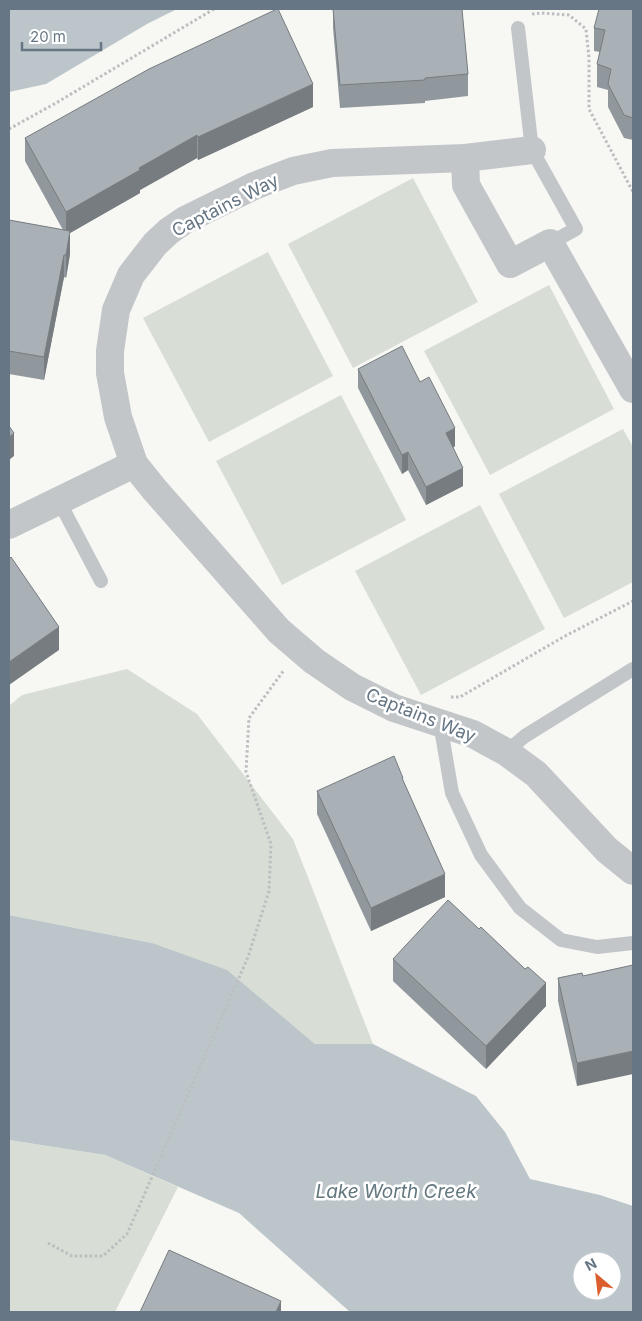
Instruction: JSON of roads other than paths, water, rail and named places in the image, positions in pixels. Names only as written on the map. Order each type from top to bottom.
[{"type":"street","name":"Captains Way","points":[[532,150],[465,158],[332,163],[293,171],[254,186],[194,216],[162,238],[142,259],[132,275],[116,310],[112,329],[110,374],[113,396],[134,464],[279,630],[314,661],[352,687],[394,708],[473,734],[506,752],[536,774],[607,850],[633,871]]},
{"type":"street","points":[[465,158],[466,185],[510,264],[550,244],[633,390]]},
{"type":"street","points":[[9,525],[134,464]]},
{"type":"lane","points":[[518,28],[532,150],[576,229],[550,244]]},
{"type":"lane","points":[[59,501],[101,581]]},
{"type":"lane","points":[[506,752],[525,736],[633,669]]},
{"type":"lane","points":[[440,723],[452,794],[480,855],[520,908],[561,940],[597,948],[633,943]]},
{"type":"water","points":[[9,9],[177,9],[147,24],[46,84],[9,92]]},
{"type":"water","name":"Lake Worth Creek","points":[[9,915],[152,943],[227,970],[315,1044],[373,1044],[476,1096],[505,1132],[530,1179],[600,1195],[633,1206],[633,1312],[350,1312],[239,1213],[105,1155],[9,1140]]}]
